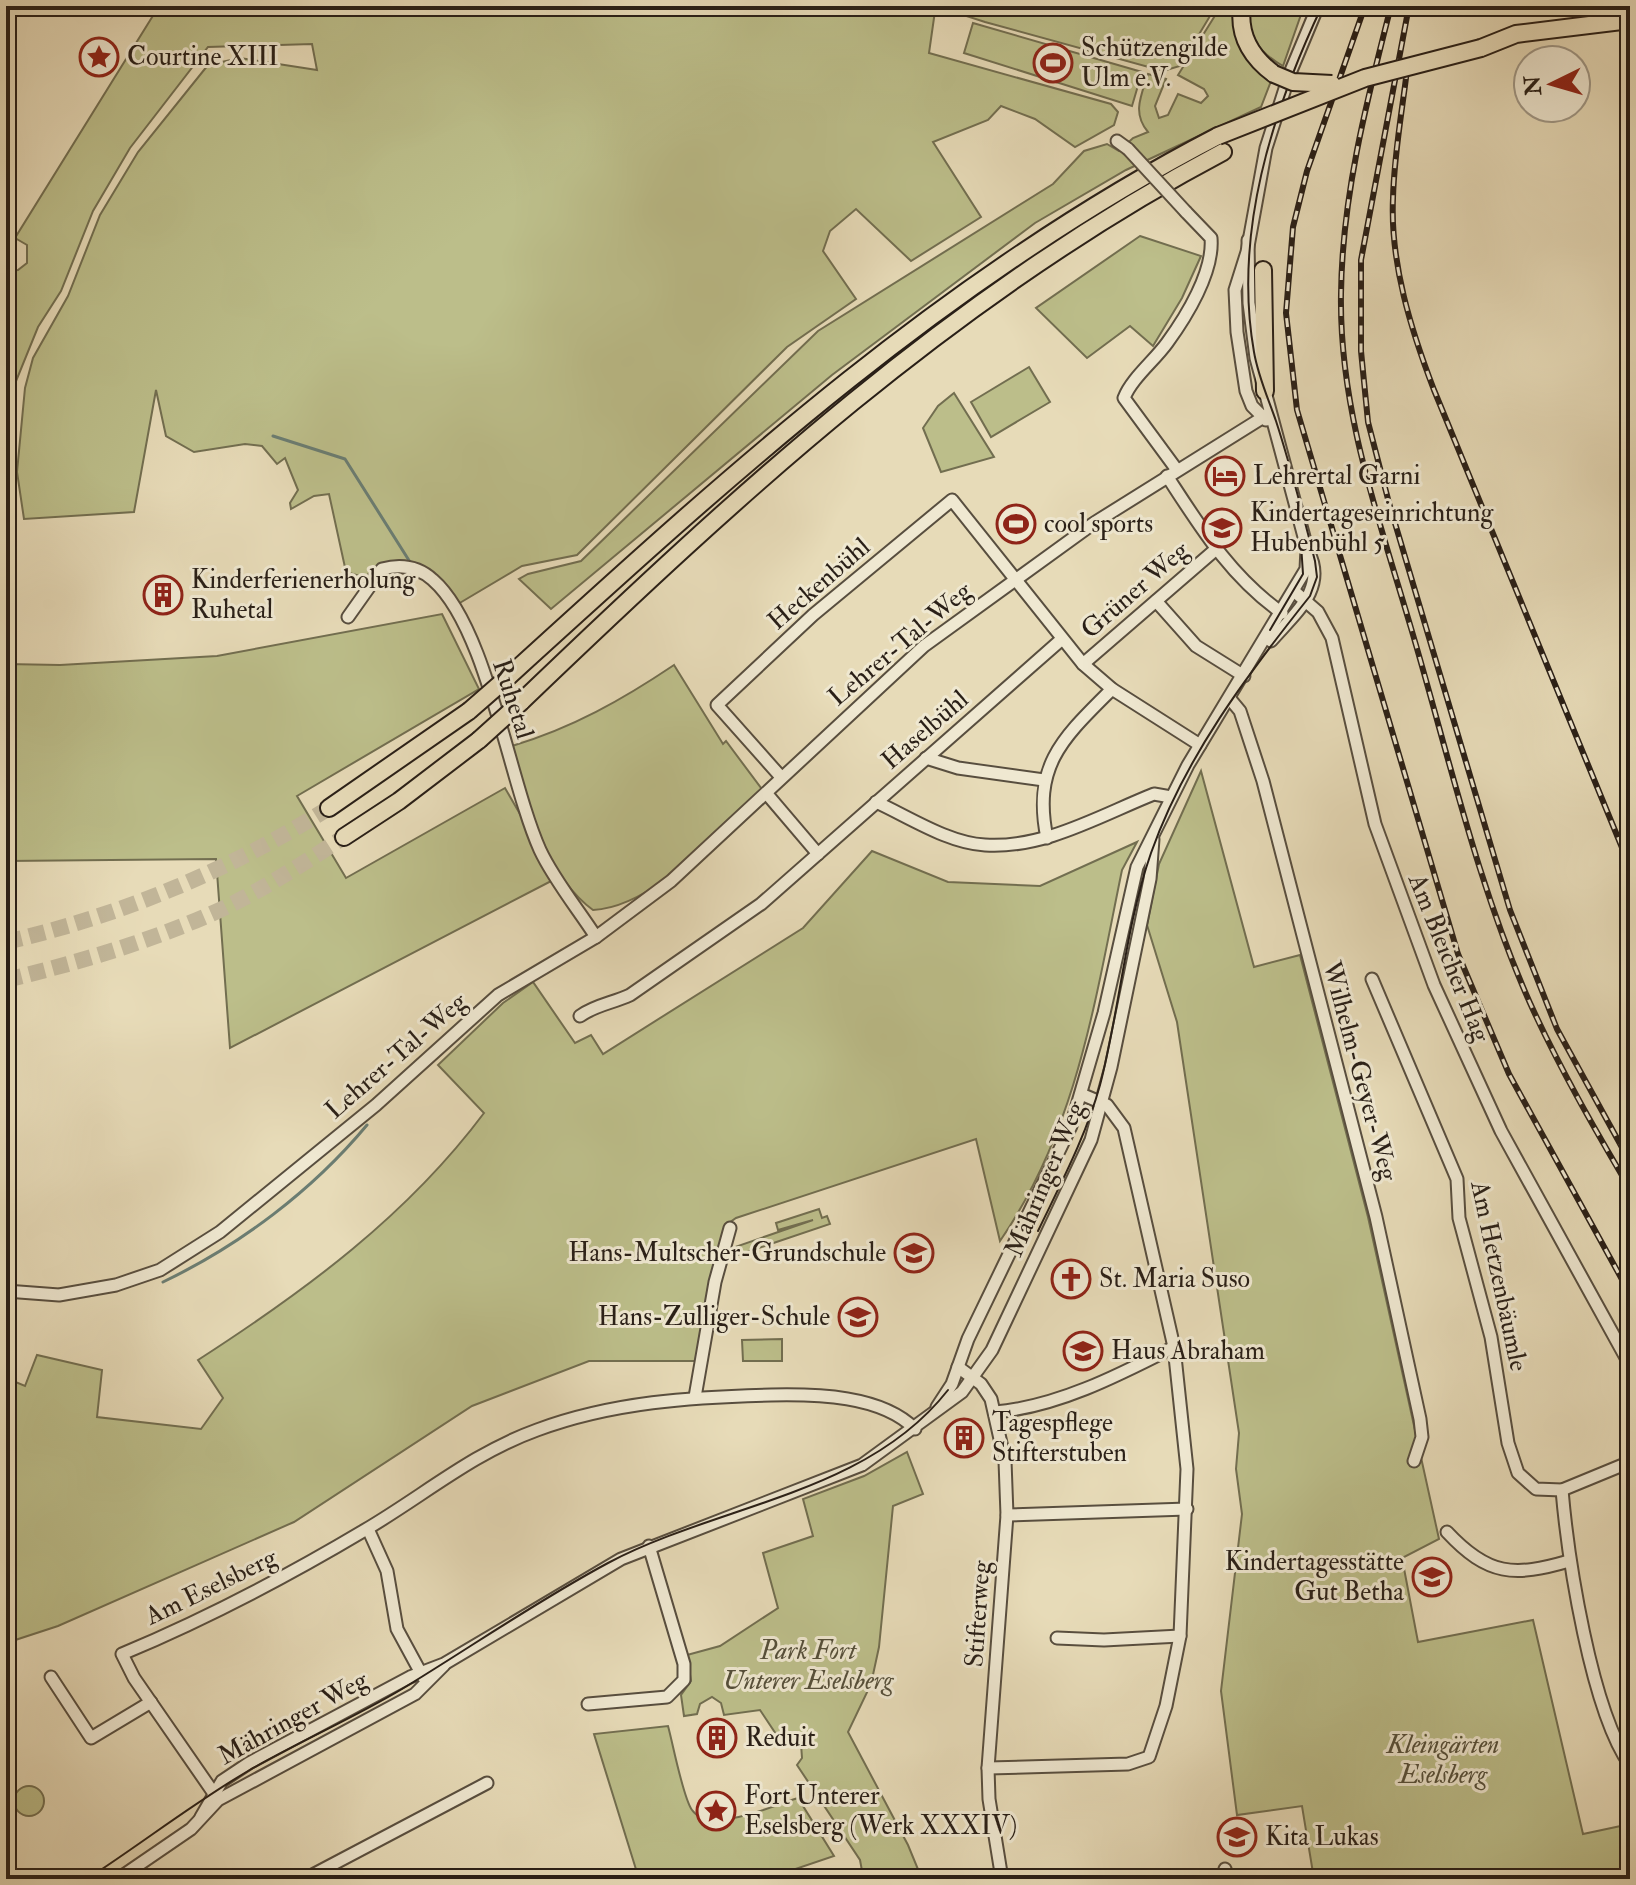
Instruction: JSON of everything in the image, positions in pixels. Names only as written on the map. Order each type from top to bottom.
[{"type":"highway","points":[[1242,6],[1245,40],[1251,53],[1274,74],[1311,86],[1365,78],[1481,48],[1516,34],[1630,20]]},
{"type":"highway","points":[[329,808],[469,711],[676,524],[871,359],[1048,233],[1141,176],[1365,78]]},
{"type":"highway","points":[[344,837],[399,801],[479,740],[696,533],[874,381],[1058,248],[1220,144]]},
{"type":"highway","points":[[1263,270],[1265,391]]},
{"type":"street","points":[[1267,415],[1252,406],[1246,391],[1235,318],[1235,290],[1273,123],[1318,6]]},
{"type":"street","points":[[1117,141],[1211,238],[1198,289],[1169,341],[1124,398],[1172,473],[1215,550],[1255,595],[1282,613]]},
{"type":"street","points":[[1248,240],[1251,326],[1267,415],[1316,575],[1305,600]]},
{"type":"street","name":"Lehrer-Tal-Weg","points":[[6,1291],[59,1295],[116,1285],[146,1276],[182,1258],[220,1232],[357,1122],[498,995],[596,937],[671,881],[924,646],[1015,579],[1172,473],[1267,415]]},
{"type":"street","name":"Heckenbühl","points":[[781,777],[717,705],[813,615],[952,500],[1015,579]]},
{"type":"street","points":[[1295,592],[1306,569],[1307,548]]},
{"type":"street","name":"Grüner Weg","points":[[1083,664],[1215,550]]},
{"type":"street","name":"Ruhetal","points":[[348,617],[382,569],[413,568],[433,580],[442,590],[477,658],[541,853],[596,937]]},
{"type":"street","points":[[1015,579],[1083,664],[1112,689],[1200,745]]},
{"type":"street","name":"Am Bleicher Hag","points":[[1295,592],[1321,615],[1332,638],[1375,824],[1412,932],[1448,1020],[1501,1131],[1630,1365]]},
{"type":"street","name":"Mähringer Weg","points":[[933,1412],[952,1384],[1058,1157],[1081,1094],[1106,1005],[1132,878],[1200,745],[1295,592]]},
{"type":"street","name":"Mähringer Weg","points":[[1255,660],[1305,600]]},
{"type":"street","points":[[1156,601],[1196,646],[1244,676]]},
{"type":"street","name":"Haselbühl","points":[[580,1016],[593,1006],[611,1004],[630,995],[761,904],[1062,639]]},
{"type":"street","points":[[1047,838],[1040,806],[1044,780],[1076,725],[1112,689]]},
{"type":"street","name":"Wilhelm-Geyer-Weg","points":[[1230,699],[1240,711],[1263,781],[1377,1220],[1420,1419],[1422,1437],[1414,1461]]},
{"type":"street","points":[[926,758],[958,768],[1044,780]]},
{"type":"street","points":[[767,794],[818,854]]},
{"type":"street","points":[[876,802],[958,838],[983,845],[1047,838],[1154,794],[1171,797]]},
{"type":"street","name":"Mähringer Weg","points":[[118,1879],[187,1832],[216,1797],[222,1781],[249,1763],[444,1664],[592,1575],[649,1546],[839,1475],[876,1457],[957,1396],[974,1378],[992,1350],[1073,1182],[1103,1102],[1150,879],[1153,839]]},
{"type":"street","name":"Am Hetzenbäumle","points":[[1372,979],[1457,1179],[1459,1218],[1491,1337],[1513,1465],[1530,1486],[1562,1490]]},
{"type":"street","points":[[988,1768],[1128,1764],[1149,1757],[1166,1706],[1180,1636],[1187,1509],[1184,1426],[1174,1347],[1125,1132],[1117,1115],[1103,1102],[1081,1094]]},
{"type":"street","points":[[695,1397],[715,1282],[730,1228]]},
{"type":"street","points":[[995,1412],[1029,1408],[1122,1373],[1174,1347]]},
{"type":"street","name":"Stifterweg","points":[[958,1367],[985,1388],[995,1412],[1005,1461],[1007,1515],[988,1768],[989,1799],[1002,1879]]},
{"type":"street","name":"Am Eselsberg","points":[[216,1797],[122,1654],[233,1604],[368,1529],[452,1471],[537,1430],[612,1410],[695,1397],[788,1394],[830,1397],[888,1410],[915,1429]]},
{"type":"street","points":[[1630,1462],[1562,1490],[1569,1561],[1608,1717],[1630,1765]]},
{"type":"street","points":[[1007,1515],[1187,1509]]},
{"type":"street","points":[[368,1529],[387,1571],[397,1629],[427,1684]]},
{"type":"street","points":[[1447,1532],[1473,1556],[1495,1568],[1529,1572],[1569,1561]]},
{"type":"street","points":[[588,1704],[667,1697],[684,1680],[684,1664],[649,1546]]},
{"type":"street","points":[[1057,1638],[1104,1640],[1180,1636]]},
{"type":"street","name":"Mähringer Weg","points":[[216,1797],[427,1684],[444,1664]]},
{"type":"street","points":[[51,1677],[91,1738],[151,1702]]},
{"type":"street","points":[[305,1879],[487,1783]]},
{"type":"green space","points":[[159,6],[914,6],[935,11],[929,53],[1111,104],[1118,112],[1114,125],[1075,147],[1035,119],[1001,106],[988,120],[933,142],[981,217],[911,261],[856,209],[830,231],[823,251],[856,299],[787,347],[577,555],[522,566],[458,604],[436,577],[408,561],[384,563],[363,577],[346,572],[329,494],[314,496],[291,509],[290,503],[298,490],[285,458],[277,464],[262,446],[245,444],[194,452],[166,436],[156,390],[134,512],[24,519],[17,472],[25,388],[33,358],[68,296],[100,215],[138,152],[208,65],[240,58],[317,70],[312,44],[208,47],[130,148],[93,211],[61,291],[38,327],[14,386],[7,473],[16,521],[6,592],[6,271],[18,270],[27,263],[27,245],[15,238]]},
{"type":"green space","points":[[955,6],[1216,6],[1180,66],[1163,71],[985,22],[960,14]]},
{"type":"green space","points":[[1221,6],[1236,6],[1271,81],[1261,107],[1126,170],[1035,223],[832,375],[551,609],[519,579],[581,561],[818,331],[1053,184],[1084,151],[1107,144],[1119,151],[1133,138],[1148,132],[1139,111],[1148,74],[1166,79],[1155,106],[1159,118],[1168,115],[1178,94],[1201,103],[1208,96],[1204,89],[1178,75]]},
{"type":"green space","points":[[1250,6],[1304,6],[1283,66],[1267,55],[1256,42],[1250,26]]},
{"type":"green space","name":"Schützengilde Ulm e.V.","points":[[973,23],[1142,72],[1132,106],[964,53]]},
{"type":"green space","points":[[1140,236],[1201,256],[1182,298],[1153,346],[1130,326],[1087,358],[1036,308]]},
{"type":"green space","points":[[1029,367],[1050,402],[991,437],[971,402]]},
{"type":"green space","points":[[954,393],[994,457],[941,472],[923,428],[938,406]]},
{"type":"green space","points":[[442,614],[479,689],[297,796],[346,878],[505,788],[557,878],[230,1048],[216,859],[6,861],[6,664],[60,665],[217,656]]},
{"type":"green space","points":[[674,665],[723,744],[726,741],[764,792],[707,846],[662,882],[616,906],[593,910],[576,895],[550,857],[532,813],[512,746],[596,712]]},
{"type":"green space","name":"Kleingärten Eselsberg","points":[[1201,771],[1254,967],[1300,955],[1368,1217],[1439,1539],[1402,1558],[1418,1642],[1533,1620],[1583,1834],[1630,1824],[1630,1879],[1314,1879],[1302,1806],[1237,1815],[1221,1691],[1242,1514],[1236,1469],[1239,1433],[1177,1022],[1147,925],[1159,864]]},
{"type":"green space","points":[[1137,842],[1122,870],[1092,1015],[1065,1109],[1048,1154],[1000,1241],[976,1139],[736,1218],[726,1225],[698,1361],[589,1361],[472,1406],[294,1522],[58,1626],[6,1643],[6,1378],[25,1386],[37,1355],[102,1370],[97,1417],[201,1429],[223,1398],[198,1360],[315,1279],[388,1218],[454,1150],[484,1113],[438,1065],[503,1003],[533,982],[575,1043],[591,1035],[603,1054],[803,928],[872,851],[948,882],[1040,886]]},
{"type":"green space","points":[[819,1209],[822,1218],[827,1216],[830,1224],[738,1255],[735,1247],[813,1220],[778,1230],[776,1223]]},
{"type":"green space","points":[[782,1339],[782,1361],[743,1361],[742,1340]]},
{"type":"green space","name":"Park Fort Unterer Eselsberg","points":[[907,1452],[923,1494],[893,1506],[879,1647],[871,1684],[848,1732],[908,1845],[922,1879],[855,1879],[863,1876],[860,1860],[797,1765],[802,1758],[801,1744],[791,1734],[778,1737],[760,1710],[724,1715],[721,1703],[712,1697],[700,1704],[697,1714],[684,1716],[681,1695],[691,1681],[687,1655],[720,1646],[778,1608],[763,1553],[813,1536],[803,1499],[864,1476]]},
{"type":"green space","points":[[668,1726],[685,1794],[692,1810],[700,1817],[712,1820],[743,1816],[798,1798],[834,1856],[766,1879],[639,1879],[594,1734]]},
{"type":"green space","points":[[29,1786],[40,1790],[44,1801],[40,1812],[29,1816],[18,1812],[14,1801],[18,1790]]},
{"type":"waterway","points":[[273,436],[345,459],[410,562]]},
{"type":"waterway","points":[[163,1282],[220,1251],[299,1194],[367,1125]]},
{"type":"tunnel","points":[[6,942],[91,919],[173,888],[252,852],[329,808]]},
{"type":"tunnel","points":[[6,980],[110,952],[211,914],[262,888],[344,837]]},
{"type":"tram line","points":[[1038,1231],[1088,1123],[1100,1085],[1142,881],[1165,818],[1181,783],[1220,718],[1310,596],[1317,577],[1292,473],[1254,352],[1249,307],[1249,263],[1253,218],[1273,131],[1287,88],[1322,6]]},
{"type":"tram line","points":[[1270,630],[1303,574],[1301,544]]},
{"type":"tram line","points":[[87,1879],[248,1771],[383,1700],[608,1563],[651,1543],[789,1494],[876,1453],[914,1425],[948,1390]]},
{"type":"railway","points":[[1365,6],[1307,171],[1293,227],[1286,313],[1297,410],[1458,954],[1509,1074],[1630,1294]]},
{"type":"railway","points":[[1391,6],[1357,148],[1342,257],[1342,337],[1354,422],[1374,505],[1494,912],[1541,1027],[1630,1189]]},
{"type":"railway","points":[[1409,6],[1361,260],[1361,351],[1368,422],[1389,503],[1510,910],[1557,1029],[1630,1162]]},
{"type":"railway","points":[[1407,70],[1395,166],[1393,222],[1399,271],[1410,320],[1434,390],[1630,867]]},
{"type":"place","name":"Courtine XIII","points":[[99,57]]},
{"type":"place","name":"Schützengilde Ulm e.V.","points":[[1053,63]]},
{"type":"place","name":"Lehrertal Garni","points":[[1225,476]]},
{"type":"place","name":"cool sports","points":[[1016,524]]},
{"type":"place","name":"Kindertageseinrichtung Hubenbühl 5","points":[[1222,528]]},
{"type":"place","name":"Kinderferienerholung Ruhetal","points":[[163,595]]},
{"type":"place","name":"Hans-Multscher-Grundschule","points":[[914,1253]]},
{"type":"place","name":"St. Maria Suso","points":[[1071,1279]]},
{"type":"place","name":"Hans-Zulliger-Schule","points":[[858,1317]]},
{"type":"place","name":"Haus Abraham","points":[[1083,1351]]},
{"type":"place","name":"Tagespflege Stifterstuben","points":[[964,1438]]},
{"type":"place","name":"Kindertagesstätte Gut Betha","points":[[1432,1577]]},
{"type":"place","name":"Reduit","points":[[717,1738]]},
{"type":"place","name":"Fort Unterer Eselsberg (Werk XXXIV)","points":[[716,1811]]},
{"type":"place","name":"Kita Lukas","points":[[1237,1837]]}]
